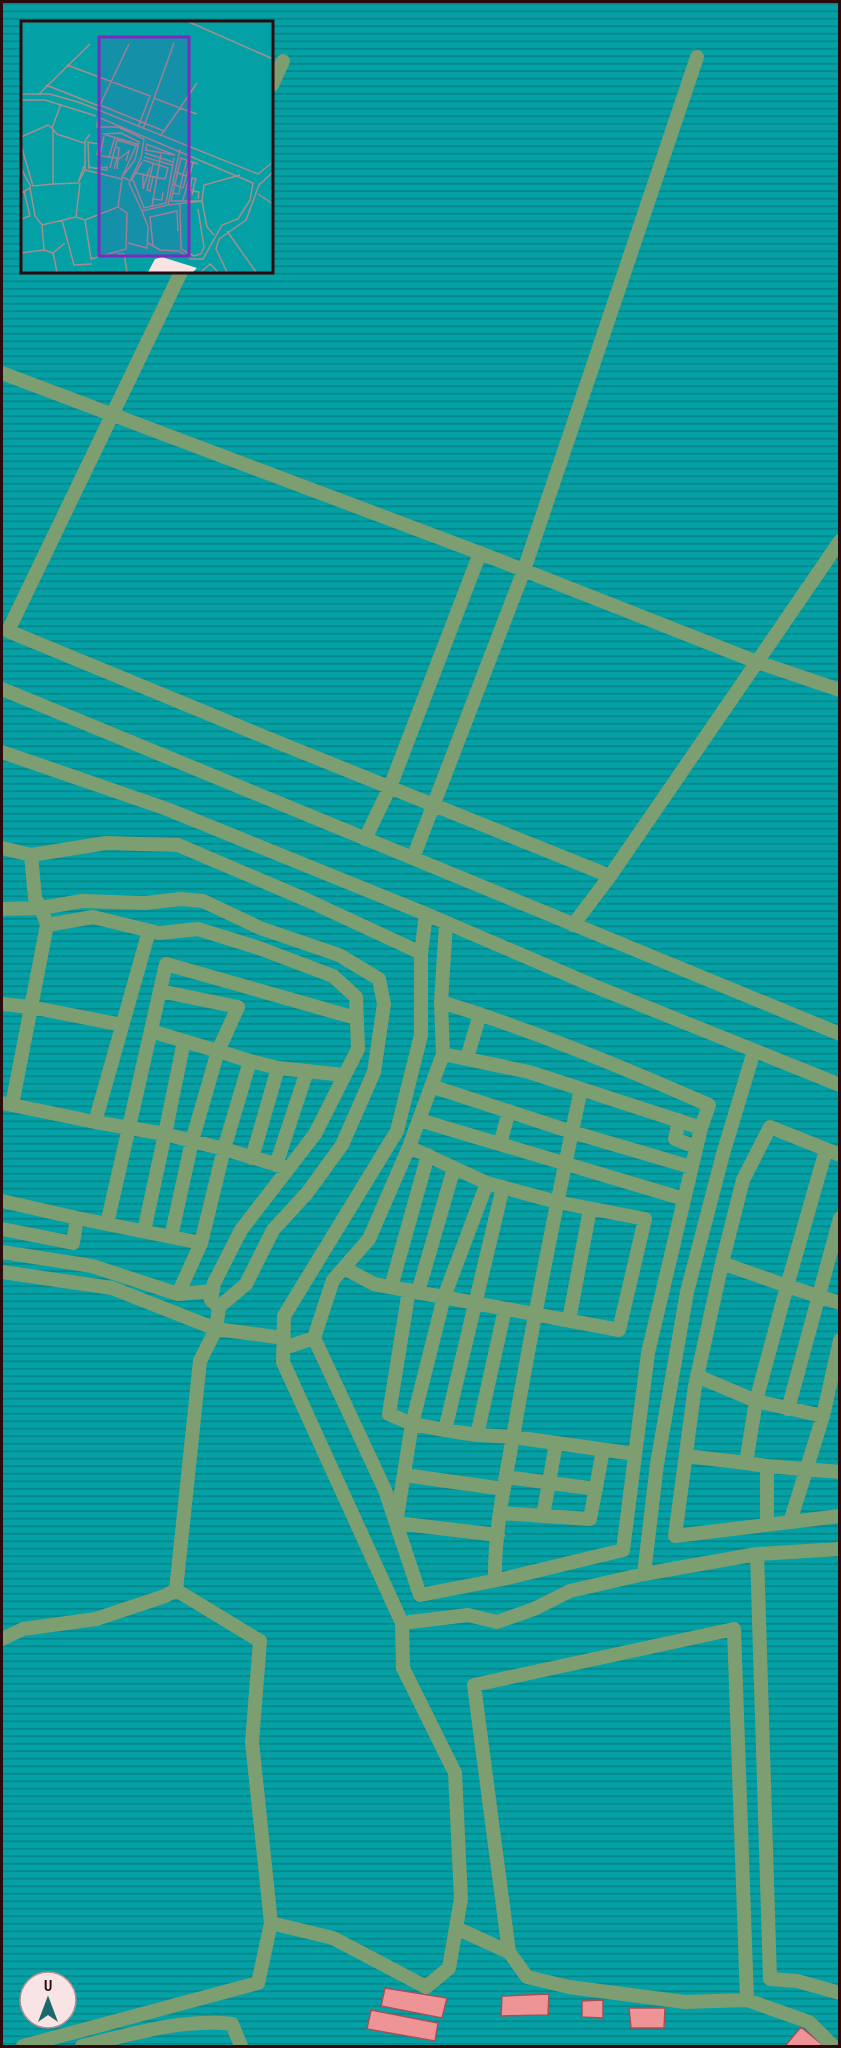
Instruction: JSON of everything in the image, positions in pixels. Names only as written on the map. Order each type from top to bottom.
[{"type":"lane","points":[[412,858],[524,570],[697,57]]},
{"type":"lane","points":[[273,83],[283,61]]},
{"type":"lane","points":[[182,273],[4,634],[610,876]]},
{"type":"lane","points":[[2,372],[480,553],[758,662],[840,690]]},
{"type":"lane","points":[[573,925],[610,876],[840,542]]},
{"type":"lane","points":[[365,839],[390,787],[480,553]]},
{"type":"lane","points":[[2,689],[840,1034]]},
{"type":"lane","points":[[2,752],[167,809],[840,1086]]},
{"type":"lane","points":[[2,848],[31,855],[106,843],[178,845],[307,900],[421,953]]},
{"type":"lane","points":[[31,855],[35,898],[47,925],[31,1007],[7,1104],[165,1134],[282,1167]]},
{"type":"lane","points":[[2,909],[40,909],[82,901],[145,903],[181,899],[203,901],[260,928],[339,955],[379,979],[384,1004],[374,1072],[342,1145],[307,1193],[273,1230],[246,1284],[219,1307],[216,1329],[200,1361],[176,1590]]},
{"type":"lane","points":[[271,1923],[333,1938],[426,1987],[449,1968],[461,1899],[455,1773],[403,1668],[402,1623],[283,1362],[284,1316],[397,1131],[421,1035],[421,953],[426,914]]},
{"type":"lane","points":[[47,925],[93,917],[159,933],[198,929],[268,951],[333,976],[356,996],[358,1049],[315,1134],[282,1167],[241,1230],[214,1283],[211,1300],[219,1307]]},
{"type":"lane","points":[[441,1002],[480,1014],[623,1068],[709,1105],[700,1128],[648,1353],[623,1550],[420,1596],[385,1490],[314,1338],[333,1280],[369,1239],[409,1146],[443,1054],[441,1002],[446,923]]},
{"type":"lane","points":[[95,1122],[149,931]]},
{"type":"lane","points":[[107,1224],[166,964],[356,1018]]},
{"type":"lane","points":[[160,991],[238,1007],[218,1051],[192,1141],[171,1237]]},
{"type":"lane","points":[[2,1004],[31,1007],[122,1025]]},
{"type":"lane","points":[[467,1059],[480,1014]]},
{"type":"lane","points":[[151,1031],[278,1068],[344,1075]]},
{"type":"lane","points":[[144,1231],[184,1041]]},
{"type":"lane","points":[[644,1574],[657,1464],[687,1292],[723,1154],[754,1051]]},
{"type":"lane","points":[[443,1054],[529,1071],[700,1128]]},
{"type":"lane","points":[[178,1294],[201,1243],[224,1149],[250,1061]]},
{"type":"lane","points":[[252,1158],[278,1068]]},
{"type":"lane","points":[[282,1167],[307,1071]]},
{"type":"lane","points":[[431,1086],[572,1132],[691,1167]]},
{"type":"lane","points":[[495,1580],[494,1554],[513,1437],[556,1202],[581,1089]]},
{"type":"lane","points":[[500,1144],[508,1111]]},
{"type":"lane","points":[[419,1120],[684,1199]]},
{"type":"lane","points":[[679,1120],[675,1139],[696,1147]]},
{"type":"lane","points":[[840,1155],[770,1127],[743,1180],[697,1376],[675,1536],[840,1516]]},
{"type":"lane","points":[[344,1268],[374,1284],[619,1330],[645,1220],[556,1202],[487,1183],[409,1146]]},
{"type":"lane","points":[[746,1463],[756,1401],[826,1150]]},
{"type":"lane","points":[[391,1287],[428,1155]]},
{"type":"lane","points":[[454,1168],[413,1291],[389,1414],[412,1424],[445,1430],[635,1454]]},
{"type":"lane","points":[[396,1523],[412,1424],[444,1297],[487,1183]]},
{"type":"lane","points":[[445,1430],[503,1187]]},
{"type":"lane","points":[[2,1201],[201,1243]]},
{"type":"lane","points":[[568,1320],[590,1209]]},
{"type":"lane","points":[[2,1229],[73,1243],[77,1218]]},
{"type":"lane","points":[[788,1409],[840,1218]]},
{"type":"lane","points":[[2,1252],[92,1266],[178,1294],[213,1291]]},
{"type":"lane","points":[[722,1263],[818,1298],[840,1303]]},
{"type":"lane","points":[[2,1272],[112,1288],[216,1329],[284,1343],[314,1338]]},
{"type":"lane","points":[[477,1435],[505,1308]]},
{"type":"lane","points":[[790,1522],[823,1416],[840,1340]]},
{"type":"lane","points":[[697,1376],[756,1401],[823,1416]]},
{"type":"lane","points":[[543,1516],[556,1443]]},
{"type":"lane","points":[[500,1513],[590,1520],[603,1450]]},
{"type":"lane","points":[[686,1456],[840,1472]]},
{"type":"lane","points":[[767,1466],[767,1525]]},
{"type":"lane","points":[[404,1475],[505,1483],[550,1482],[596,1489]]},
{"type":"lane","points":[[396,1523],[498,1534]]},
{"type":"lane","points":[[402,1623],[468,1615],[497,1622],[570,1591],[644,1574],[758,1554],[840,1549]]},
{"type":"lane","points":[[758,1554],[770,1979],[797,1981],[840,1993]]},
{"type":"lane","points":[[2,1639],[23,1629],[96,1619],[165,1596],[176,1590]]},
{"type":"lane","points":[[23,2046],[258,1983],[271,1923],[252,1742],[260,1641],[176,1590]]},
{"type":"lane","points":[[747,2000],[734,1629],[474,1684],[509,1952],[527,1977],[569,1987],[685,2002],[747,2000],[809,2022],[833,2046]]},
{"type":"lane","points":[[456,1928],[509,1952]]},
{"type":"lane","points":[[82,2046],[146,2031],[208,2021],[232,2024],[241,2046]]},
{"type":"water","points":[[2,2],[839,2],[839,2046],[2,2046]]},
{"type":"building","points":[[385,1988],[447,1998],[442,2018],[381,2006]]},
{"type":"building","points":[[549,1994],[548,2015],[501,2016],[502,1996]]},
{"type":"building","points":[[603,2000],[603,2018],[582,2017],[582,2001]]},
{"type":"building","points":[[629,2008],[665,2008],[664,2028],[631,2028]]},
{"type":"building","points":[[371,2010],[438,2023],[435,2041],[367,2029]]},
{"type":"building","points":[[801,2027],[824,2046],[785,2046]]}]
